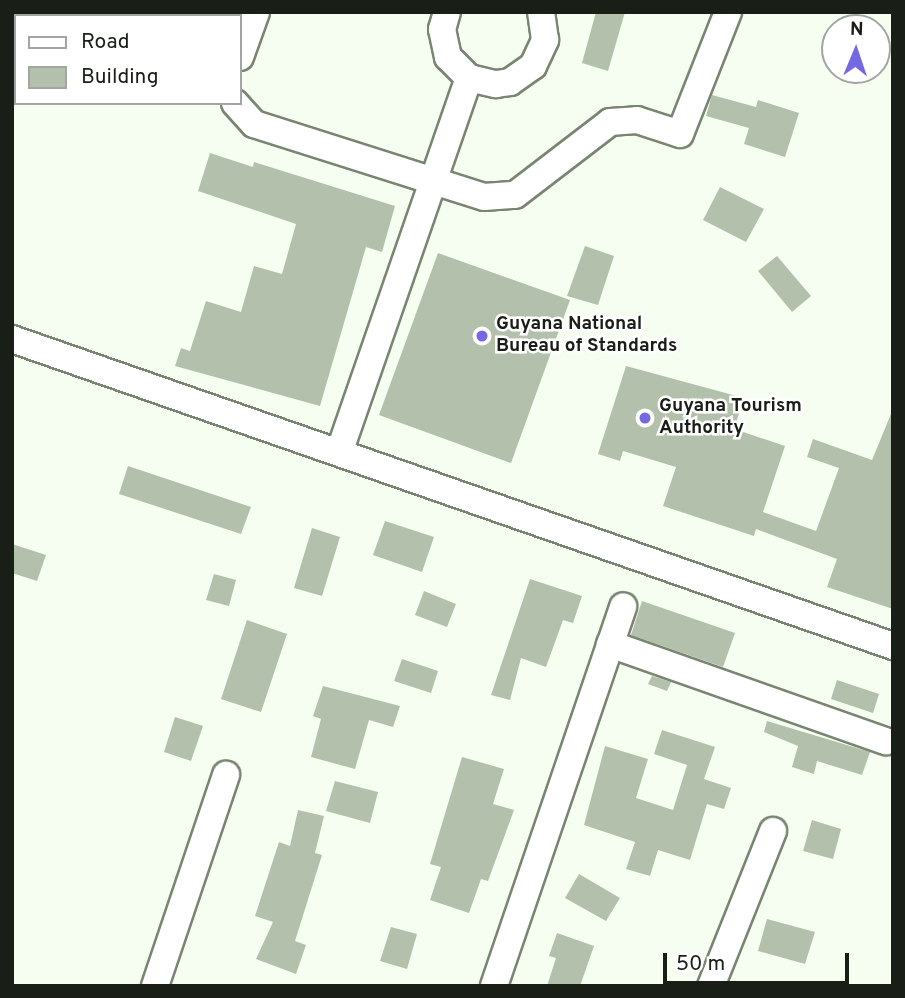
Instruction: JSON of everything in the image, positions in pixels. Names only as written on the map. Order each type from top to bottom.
[{"type":"street","points":[[242,51],[256,12]]},
{"type":"street","points":[[447,12],[443,44],[457,69],[482,83],[510,82],[533,66],[545,40],[541,12]]},
{"type":"street","points":[[237,105],[254,124],[434,183],[484,197],[515,195],[610,122],[636,120],[680,134],[728,12]]},
{"type":"street","points":[[340,450],[469,78]]},
{"type":"street","points":[[12,340],[340,450],[893,646]]},
{"type":"street","points":[[494,986],[623,606]]},
{"type":"street","points":[[610,644],[886,741]]},
{"type":"street","points":[[155,986],[226,775]]},
{"type":"street","points":[[711,986],[773,831]]},
{"type":"building","points":[[596,12],[625,12],[608,71],[582,63]]},
{"type":"building","points":[[712,95],[756,107],[758,100],[799,113],[785,157],[744,144],[749,128],[706,116]]},
{"type":"building","points":[[210,153],[253,167],[254,162],[395,206],[382,252],[366,247],[320,406],[175,366],[181,348],[190,351],[206,301],[241,312],[254,266],[282,274],[296,224],[198,191]]},
{"type":"building","points":[[720,187],[764,209],[746,242],[703,220]]},
{"type":"building","points":[[585,246],[614,256],[598,305],[567,296]]},
{"type":"building","name":"Guyana National Bureau of Standards","points":[[438,253],[570,300],[511,463],[379,415]]},
{"type":"building","points":[[777,256],[811,296],[792,312],[758,271]]},
{"type":"building","points":[[626,366],[744,398],[734,429],[785,446],[763,512],[816,531],[839,468],[807,457],[813,439],[872,460],[893,409],[893,609],[827,587],[837,559],[756,529],[754,536],[663,506],[676,467],[623,451],[620,461],[598,454]]},
{"type":"building","points":[[128,466],[251,507],[241,534],[119,494]]},
{"type":"building","points":[[385,521],[434,537],[422,572],[373,555]]},
{"type":"building","points":[[312,528],[340,537],[322,596],[294,588]]},
{"type":"building","points":[[12,544],[46,555],[37,581],[12,573]]},
{"type":"building","points":[[214,574],[236,580],[229,606],[206,600]]},
{"type":"building","points":[[530,579],[582,596],[573,623],[563,620],[546,667],[521,658],[510,700],[491,695]]},
{"type":"building","points":[[424,591],[456,604],[447,627],[415,615]]},
{"type":"building","points":[[642,601],[735,633],[723,667],[631,635]]},
{"type":"building","points":[[247,620],[287,634],[261,712],[221,699]]},
{"type":"building","points":[[402,659],[438,671],[431,693],[394,681]]},
{"type":"building","points":[[652,676],[671,682],[667,691],[648,684]]},
{"type":"building","points":[[837,680],[879,694],[873,713],[831,699]]},
{"type":"building","points":[[323,686],[400,706],[393,727],[369,720],[355,769],[311,757],[321,719],[313,716]]},
{"type":"building","points":[[175,717],[203,726],[191,761],[164,752]]},
{"type":"building","points":[[767,721],[870,752],[862,775],[817,761],[814,774],[792,767],[798,746],[764,732]]},
{"type":"building","points":[[662,730],[715,747],[704,779],[731,788],[724,809],[707,804],[690,860],[658,850],[650,876],[626,869],[635,842],[584,825],[605,746],[648,759],[636,798],[673,810],[687,765],[654,754]]},
{"type":"building","points":[[462,757],[504,769],[493,804],[514,810],[488,881],[481,879],[469,913],[430,900],[441,867],[430,864]]},
{"type":"building","points":[[335,781],[378,792],[370,823],[326,811]]},
{"type":"building","points":[[298,810],[324,816],[315,853],[322,855],[295,941],[306,945],[296,974],[256,959],[273,922],[255,916],[279,842],[290,846]]},
{"type":"building","points":[[812,820],[841,829],[833,859],[803,851]]},
{"type":"building","points":[[579,874],[620,898],[606,921],[565,898]]},
{"type":"building","points":[[767,919],[815,932],[805,964],[758,951]]},
{"type":"building","points":[[391,927],[417,934],[407,969],[380,961]]},
{"type":"building","points":[[557,933],[594,946],[580,986],[547,986],[556,958],[549,956]]},
{"type":"place","name":"Guyana National Bureau of Standards","points":[[482,336]]},
{"type":"place","name":"Guyana Tourism Authority","points":[[645,418]]}]
